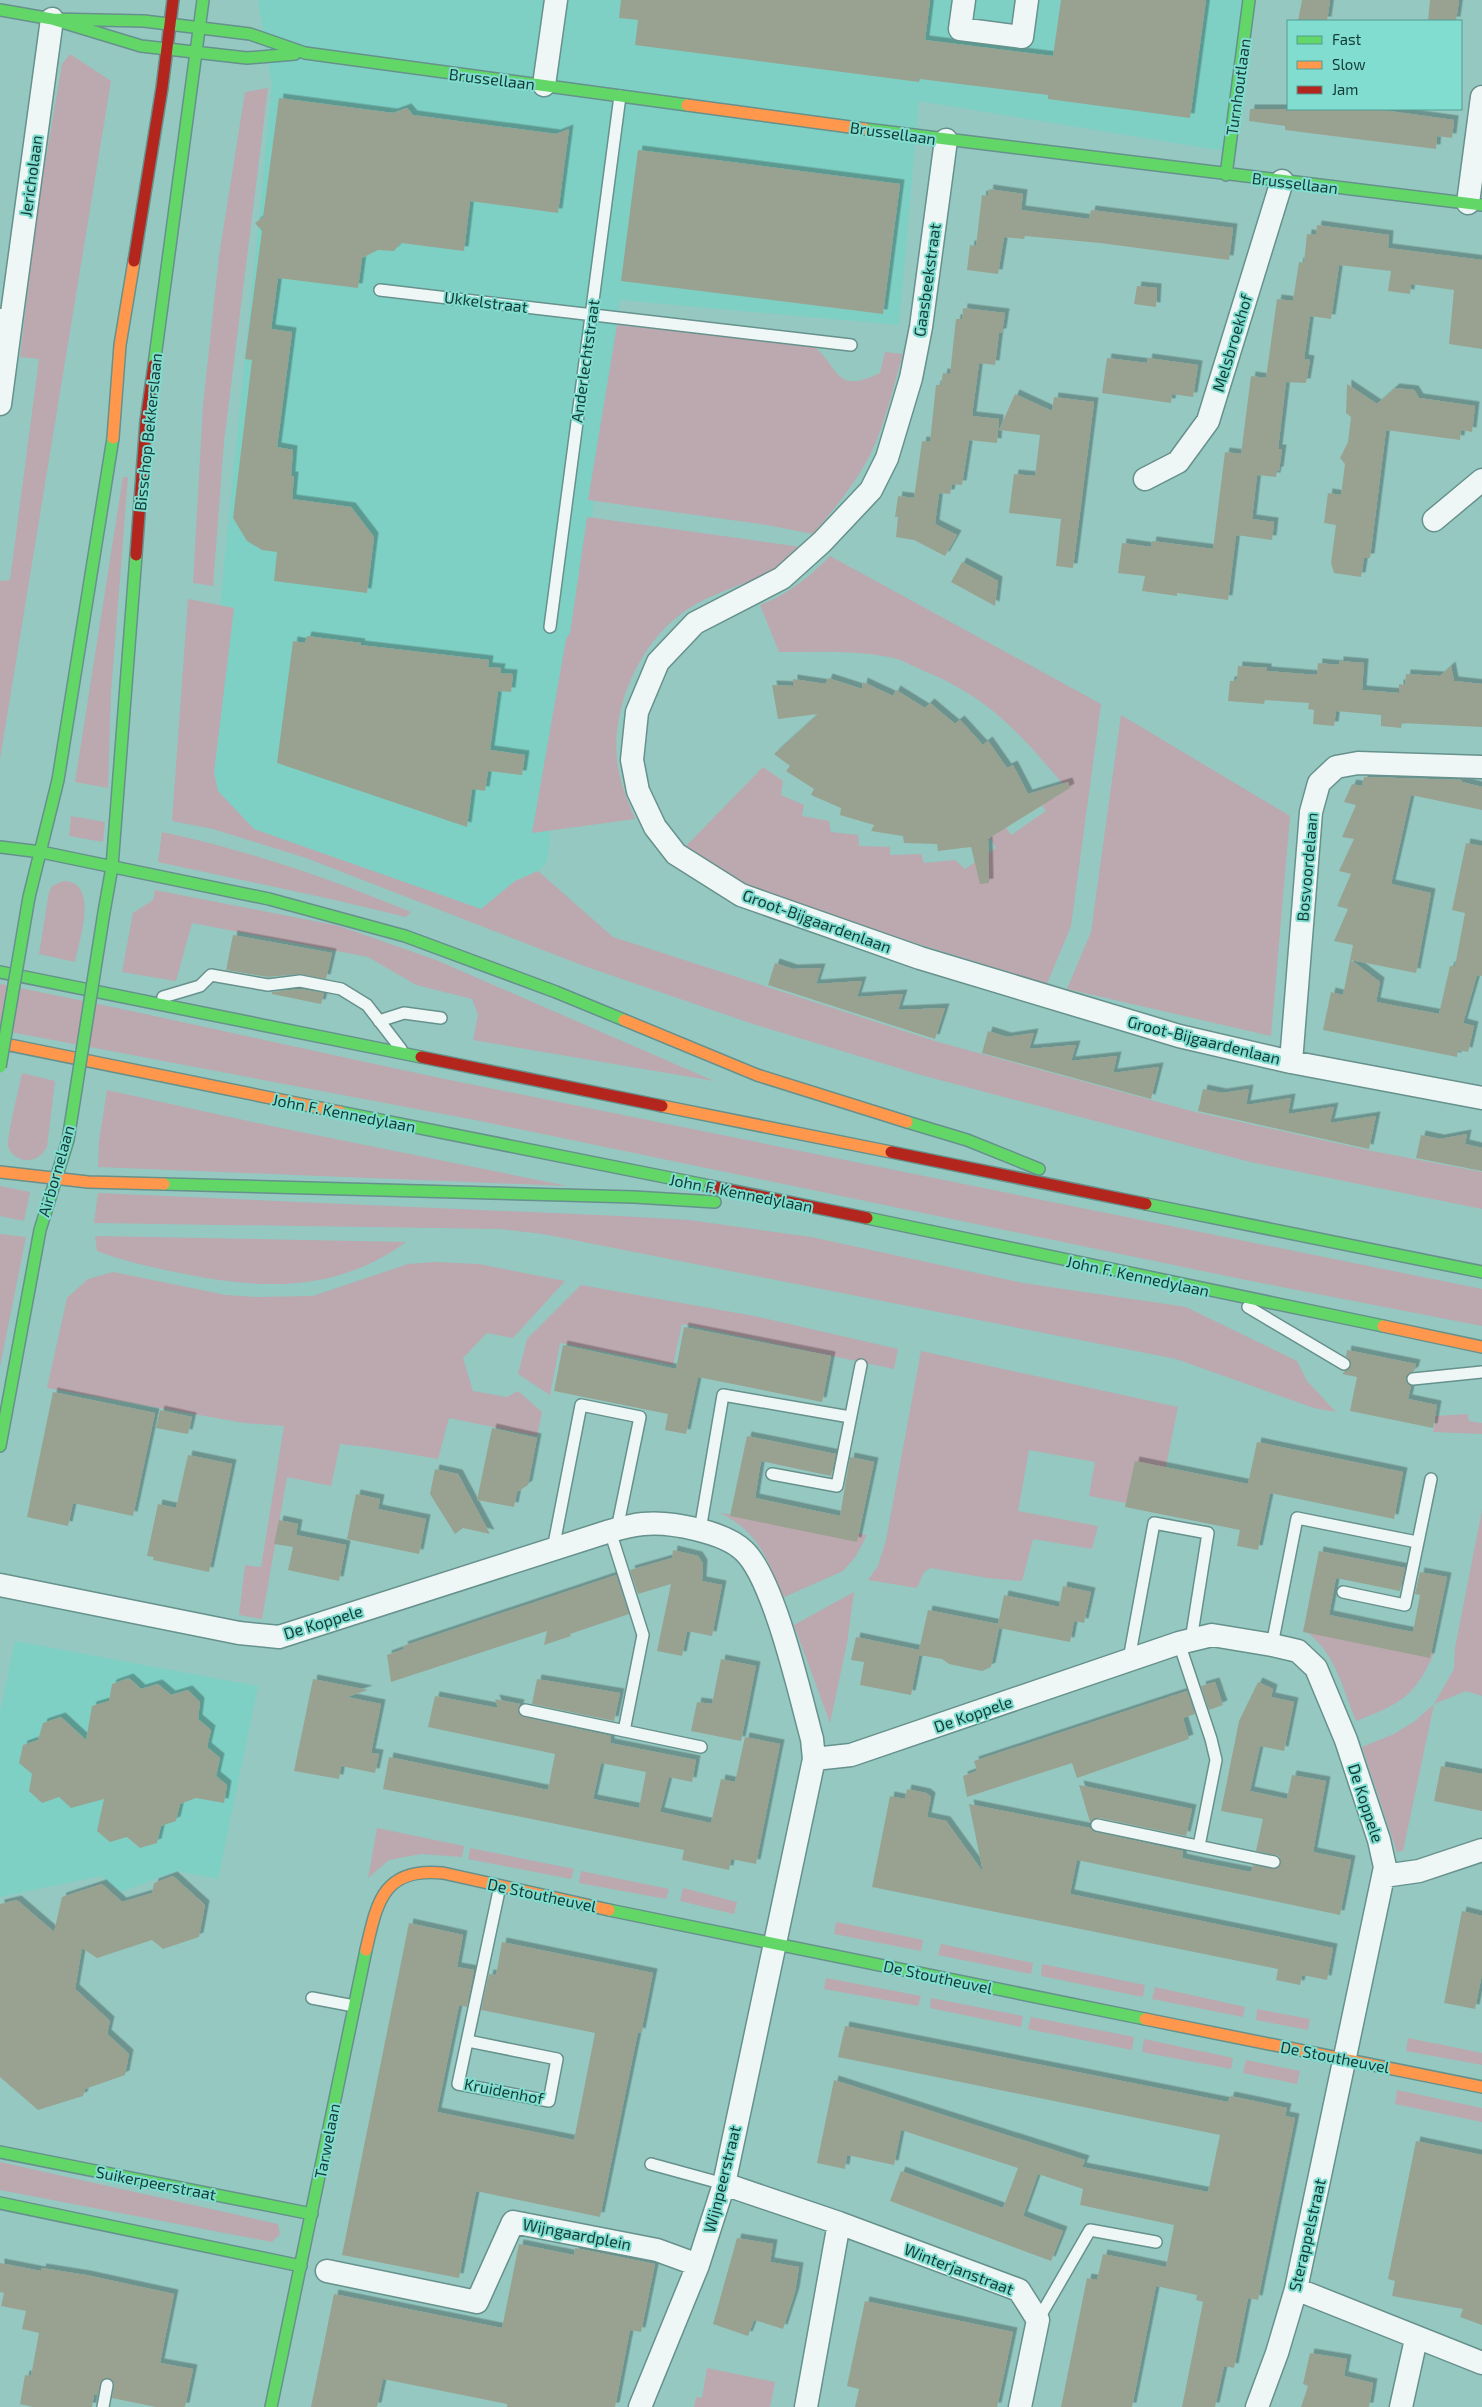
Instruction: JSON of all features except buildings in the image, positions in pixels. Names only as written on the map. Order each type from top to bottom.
[{"type":"main road","name":"Bisschop Bekkerslaan","points":[[41,852],[58,780],[111,458],[120,345],[167,49],[173,0]]},
{"type":"main road","name":"Bisschop Bekkerslaan","points":[[112,867],[146,421],[203,0]]},
{"type":"main road","name":"Turnhoutlaan","points":[[1226,175],[1249,0]]},
{"type":"main road","points":[[0,10],[52,19]]},
{"type":"main road","name":"Brussellaan","points":[[52,19],[120,20],[250,34],[305,53],[946,140],[1475,204]]},
{"type":"main road","name":"Brussellaan","points":[[52,19],[141,46],[247,58],[305,53]]},
{"type":"main road","points":[[0,847],[41,852],[270,899],[405,936],[556,992],[757,1075],[868,1112],[967,1140],[1101,1194]]},
{"type":"main road","points":[[0,1067],[29,897],[41,852]]},
{"type":"main road","name":"Airbornelaan","points":[[0,1446],[40,1230],[68,1140],[112,867]]},
{"type":"main road","points":[[0,972],[1482,1272]]},
{"type":"main road","name":"John F. Kennedylaan","points":[[0,1043],[822,1209],[1482,1348]]},
{"type":"main road","points":[[0,1172],[57,1180],[634,1197],[822,1209]]},
{"type":"main road","name":"De Stoutheuvel","points":[[396,1881],[410,1874],[431,1871],[1482,2087]]},
{"type":"main road","name":"Tarwelaan","points":[[271,2407],[375,1909],[386,1891],[396,1881]]},
{"type":"main road","name":"Suikerpeerstraat","points":[[0,2152],[312,2214]]},
{"type":"main road","points":[[0,2203],[300,2266]]},
{"type":"street","points":[[544,86],[556,0]]},
{"type":"street","points":[[964,0],[960,29],[1022,37],[1027,0]]},
{"type":"street","name":"Jericholaan","points":[[0,404],[5,320],[52,19]]},
{"type":"street","points":[[1475,204],[1482,97]]},
{"type":"street","name":"Gaasbeekstraat","points":[[898,418],[911,378],[921,327],[946,140]]},
{"type":"street","name":"Melsbroekhof","points":[[1146,479],[1178,462],[1208,421],[1282,181]]},
{"type":"street","name":"Groot-Bijgaardenlaan","points":[[898,418],[887,458],[871,490],[822,542],[782,578],[695,623],[658,662],[637,712],[632,760],[638,791],[655,827],[676,854],[741,895],[920,958],[1179,1036],[1291,1062],[1482,1098]]},
{"type":"street","points":[[1434,520],[1482,480]]},
{"type":"street","name":"Bosvoordelaan","points":[[1291,1062],[1311,812],[1319,783],[1336,767],[1358,763],[1482,766]]},
{"type":"street","name":"De Koppele","points":[[0,1585],[239,1633],[279,1637],[614,1530],[645,1524],[700,1530],[721,1536],[744,1550],[758,1569],[785,1644],[812,1739],[814,1759],[774,1943]]},
{"type":"street","name":"De Koppele","points":[[814,1759],[851,1755],[1185,1641],[1212,1635],[1298,1651],[1316,1668],[1346,1740],[1384,1858],[1384,1876],[1345,2059]]},
{"type":"street","points":[[1384,1876],[1418,1871],[1482,1850]]},
{"type":"street","name":"Wijnpeerstraat","points":[[640,2407],[698,2265],[724,2184],[774,1943]]},
{"type":"street","name":"Sterappelstraat","points":[[1257,2407],[1277,2353],[1296,2289],[1345,2059]]},
{"type":"street","name":"Winterjanstraat","points":[[724,2184],[839,2223],[1019,2290],[1038,2320]]},
{"type":"street","name":"Wijngaardplein","points":[[327,2271],[477,2302],[513,2222],[658,2250],[698,2265]]},
{"type":"street","points":[[806,2407],[839,2223]]},
{"type":"street","points":[[1296,2289],[1482,2364]]},
{"type":"street","points":[[1020,2407],[1038,2320]]},
{"type":"street","points":[[1401,2407],[1416,2339]]},
{"type":"lane","name":"Anderlechtstraat","points":[[550,627],[620,95]]},
{"type":"lane","name":"Ukkelstraat","points":[[380,290],[591,315]]},
{"type":"lane","points":[[591,315],[851,345]]},
{"type":"lane","points":[[138,1001],[172,995],[200,986],[211,975],[268,984],[300,981],[341,989],[367,1005],[405,1054]]},
{"type":"lane","points":[[379,1021],[404,1013],[441,1018]]},
{"type":"lane","points":[[1225,1294],[1344,1364]]},
{"type":"lane","points":[[772,1474],[837,1486],[862,1364]]},
{"type":"lane","points":[[1413,1379],[1482,1372]]},
{"type":"lane","points":[[700,1530],[723,1395],[850,1417]]},
{"type":"lane","points":[[552,1549],[581,1405],[640,1417],[614,1530],[643,1635],[624,1731]]},
{"type":"lane","points":[[1342,1592],[1404,1605],[1431,1479]]},
{"type":"lane","points":[[1272,1645],[1297,1518],[1417,1542]]},
{"type":"lane","points":[[1129,1659],[1154,1523],[1208,1533],[1185,1641],[1216,1760],[1199,1846]]},
{"type":"lane","points":[[525,1710],[702,1747]]},
{"type":"lane","points":[[1097,1825],[1274,1862]]},
{"type":"lane","name":"Kruidenhof","points":[[468,2041],[557,2059],[549,2101],[458,2084],[500,1886]]},
{"type":"lane","points":[[312,1998],[354,2006]]},
{"type":"lane","points":[[651,2164],[724,2184]]},
{"type":"lane","points":[[1038,2320],[1090,2230],[1156,2242]]},
{"type":"lane","points":[[103,2407],[107,2385]]},
{"type":"shaded area","points":[[258,0],[1253,0],[1236,153],[919,101],[899,325],[620,300],[547,862],[491,915],[234,825],[203,776],[272,86]]},
{"type":"shaded area","points":[[70,54],[111,81],[0,759],[0,581],[10,580],[39,359],[20,357],[37,211],[62,64]]},
{"type":"shaded area","points":[[268,88],[224,442],[213,586],[193,583],[203,405],[219,256],[245,92]]},
{"type":"shaded area","points":[[617,325],[812,345],[821,353],[839,376],[845,380],[853,381],[880,373],[885,352],[903,354],[885,417],[871,453],[852,485],[813,534],[767,525],[588,500]]},
{"type":"shaded area","points":[[123,477],[128,477],[111,693],[108,788],[75,782]]},
{"type":"shaded area","points":[[587,517],[801,547],[763,575],[713,596],[688,609],[671,622],[643,656],[624,697],[616,740],[620,776],[635,819],[532,833],[566,639],[570,633]]},
{"type":"shaded area","points":[[830,556],[1101,704],[1071,926],[1047,984],[915,943],[719,876],[685,847],[763,767],[783,781],[781,795],[804,805],[802,816],[829,821],[831,832],[858,835],[859,846],[890,847],[890,855],[921,854],[924,863],[955,860],[965,869],[996,848],[985,830],[1000,819],[1011,835],[1046,811],[1039,801],[1063,784],[1032,748],[1001,718],[985,705],[947,681],[889,657],[848,652],[779,652],[760,605],[780,596],[798,584]]},
{"type":"shaded area","points":[[188,599],[234,608],[214,773],[218,791],[254,829],[481,909],[515,881],[538,871],[613,937],[938,1042],[1195,1112],[1372,1151],[1482,1172],[1482,1209],[1250,1162],[921,1075],[753,1024],[584,966],[306,858],[213,829],[172,821]]},
{"type":"shaded area","points":[[1121,715],[1290,816],[1271,1036],[1067,989],[1091,932]]},
{"type":"shaded area","points":[[71,816],[105,822],[103,842],[69,836]]},
{"type":"shaded area","points":[[162,832],[226,847],[288,866],[411,912],[406,917],[158,862]]},
{"type":"shaded area","points":[[63,881],[74,884],[81,891],[84,901],[83,927],[75,962],[39,954],[49,892],[52,886]]},
{"type":"shaded area","points":[[155,890],[339,926],[436,960],[714,1081],[473,1040],[478,1015],[472,999],[416,985],[368,957],[192,923],[176,981],[122,972],[133,913],[153,900]]},
{"type":"shaded area","points":[[0,984],[440,1078],[1482,1289],[1482,1326],[1246,1280],[475,1120],[0,1030]]},
{"type":"shaded area","points":[[22,1073],[55,1081],[47,1147],[43,1153],[32,1160],[15,1156],[8,1146]]},
{"type":"shaded area","points":[[107,1090],[271,1126],[568,1186],[98,1167],[99,1141]]},
{"type":"shaded area","points":[[0,1186],[30,1192],[24,1221],[0,1216]]},
{"type":"shaded area","points":[[98,1193],[689,1220],[811,1237],[1023,1283],[1186,1307],[1297,1361],[1307,1381],[1336,1412],[1314,1408],[1176,1359],[543,1234],[500,1229],[94,1223]]},
{"type":"shaded area","points":[[0,1234],[26,1237],[0,1367]]},
{"type":"shaded area","points":[[95,1236],[406,1242],[380,1258],[354,1270],[300,1283],[272,1284],[215,1279],[130,1262],[97,1251]]},
{"type":"shaded area","points":[[436,1262],[479,1264],[565,1281],[513,1338],[487,1333],[463,1358],[473,1391],[507,1397],[518,1391],[542,1412],[537,1436],[449,1418],[438,1459],[340,1444],[331,1486],[287,1477],[262,1619],[239,1615],[245,1565],[261,1567],[284,1426],[244,1423],[47,1388],[67,1298],[88,1279],[113,1272],[226,1295],[255,1297],[313,1296],[408,1264]]},
{"type":"shaded area","points":[[581,1285],[754,1316],[898,1349],[894,1369],[682,1324],[673,1365],[560,1343],[550,1395],[518,1374],[527,1339]]},
{"type":"shaded area","points":[[921,1351],[1178,1407],[1165,1471],[1131,1504],[1089,1496],[1095,1462],[1029,1450],[1018,1511],[1098,1526],[1092,1549],[1033,1539],[1022,1581],[987,1578],[931,1568],[924,1572],[917,1588],[868,1580],[878,1566],[886,1540]]},
{"type":"shaded area","points":[[1468,1414],[1469,1421],[1482,1423],[1482,1434],[1433,1432],[1436,1416]]},
{"type":"shaded area","points":[[1482,1510],[1482,1696],[1466,1691],[1434,1704],[1454,1669],[1455,1648]]},
{"type":"shaded area","points":[[720,1513],[867,1535],[856,1556],[843,1571],[782,1598],[767,1559],[753,1538],[733,1520]]},
{"type":"shaded area","points":[[854,1592],[847,1643],[830,1723],[794,1625]]},
{"type":"shaded area","points":[[1302,1628],[1434,1653],[1420,1680],[1404,1697],[1395,1704],[1356,1721],[1330,1658],[1313,1637]]},
{"type":"shaded area","points":[[15,1641],[258,1686],[218,1879],[176,1871],[121,1892],[100,1876],[0,1897],[0,1713]]},
{"type":"shaded area","points":[[1434,1704],[1403,1851],[1397,1852],[1362,1747],[1394,1734],[1415,1721]]},
{"type":"shaded area","points":[[377,1828],[464,1846],[462,1857],[421,1854],[389,1860],[368,1878]]},
{"type":"shaded area","points":[[470,1848],[574,1869],[571,1879],[468,1859]]},
{"type":"shaded area","points":[[581,1871],[669,1889],[666,1899],[579,1883]]},
{"type":"shaded area","points":[[683,1888],[737,1902],[734,1914],[680,1901]]},
{"type":"shaded area","points":[[836,1922],[923,1940],[921,1951],[834,1934]]},
{"type":"shaded area","points":[[941,1944],[1033,1963],[1031,1974],[938,1955]]},
{"type":"shaded area","points":[[1042,1964],[1145,1985],[1143,1997],[1041,1976]]},
{"type":"shaded area","points":[[826,1978],[921,1996],[918,2006],[824,1989]]},
{"type":"shaded area","points":[[1155,1987],[1245,2007],[1243,2017],[1152,1999]]},
{"type":"shaded area","points":[[931,1998],[1023,2016],[1021,2027],[930,2008]]},
{"type":"shaded area","points":[[1257,2009],[1310,2019],[1308,2030],[1256,2020]]},
{"type":"shaded area","points":[[1031,2017],[1134,2037],[1132,2050],[1028,2029]]},
{"type":"shaded area","points":[[1408,2038],[1482,2053],[1482,2065],[1406,2051]]},
{"type":"shaded area","points":[[1144,2039],[1233,2058],[1231,2069],[1142,2052]]},
{"type":"shaded area","points":[[1246,2060],[1300,2071],[1297,2084],[1243,2073]]},
{"type":"shaded area","points":[[1397,2090],[1482,2108],[1482,2122],[1395,2104]]},
{"type":"shaded area","points":[[0,2162],[278,2224],[280,2234],[272,2242],[0,2190]]},
{"type":"shaded area","points":[[707,2368],[775,2382],[770,2407],[694,2407],[696,2397],[702,2398]]},
{"type":"traffic: fast","points":[[154,365],[203,0]]},
{"type":"traffic: fast","points":[[1226,175],[1249,0]]},
{"type":"traffic: fast","points":[[0,10],[52,19],[141,46],[247,58],[295,54]]},
{"type":"traffic: fast","points":[[52,19],[144,21],[250,34],[305,53],[687,105]]},
{"type":"traffic: fast","points":[[865,129],[1482,205]]},
{"type":"traffic: fast","points":[[29,897],[58,780],[113,438]]},
{"type":"traffic: fast","points":[[104,912],[112,867],[136,555]]},
{"type":"traffic: fast","points":[[0,847],[41,852],[269,899],[405,936],[556,992],[624,1020]]},
{"type":"traffic: fast","points":[[0,1067],[29,897]]},
{"type":"traffic: fast","points":[[68,1140],[104,912]]},
{"type":"traffic: fast","points":[[0,972],[421,1057]]},
{"type":"traffic: fast","points":[[340,1112],[710,1186]]},
{"type":"traffic: fast","points":[[907,1122],[967,1140],[1039,1169]]},
{"type":"traffic: fast","points":[[0,1446],[40,1230],[68,1140]]},
{"type":"traffic: fast","points":[[164,1184],[634,1197],[715,1202]]},
{"type":"traffic: fast","points":[[1146,1204],[1482,1272]]},
{"type":"traffic: fast","points":[[867,1218],[1383,1326]]},
{"type":"traffic: fast","points":[[609,1910],[1145,2019]]},
{"type":"traffic: fast","points":[[271,2407],[366,1950]]},
{"type":"traffic: fast","points":[[0,2152],[312,2214]]},
{"type":"traffic: fast","points":[[0,2203],[301,2266]]},
{"type":"traffic: slow","points":[[687,105],[865,129]]},
{"type":"traffic: slow","points":[[113,438],[120,345],[134,261]]},
{"type":"traffic: slow","points":[[624,1020],[757,1075],[907,1122]]},
{"type":"traffic: slow","points":[[0,1043],[340,1112]]},
{"type":"traffic: slow","points":[[662,1106],[891,1152]]},
{"type":"traffic: slow","points":[[0,1172],[88,1182],[164,1184]]},
{"type":"traffic: slow","points":[[1383,1326],[1482,1347]]},
{"type":"traffic: slow","points":[[366,1950],[374,1917],[386,1891],[395,1882],[407,1876],[423,1873],[443,1873],[609,1910]]},
{"type":"traffic: slow","points":[[1145,2019],[1482,2087]]},
{"type":"traffic: jam","points":[[134,261],[162,88],[173,0]]},
{"type":"traffic: jam","points":[[136,555],[146,421],[154,365]]},
{"type":"traffic: jam","points":[[421,1057],[662,1106]]},
{"type":"traffic: jam","points":[[891,1152],[1146,1204]]},
{"type":"traffic: jam","points":[[710,1186],[867,1218]]}]
